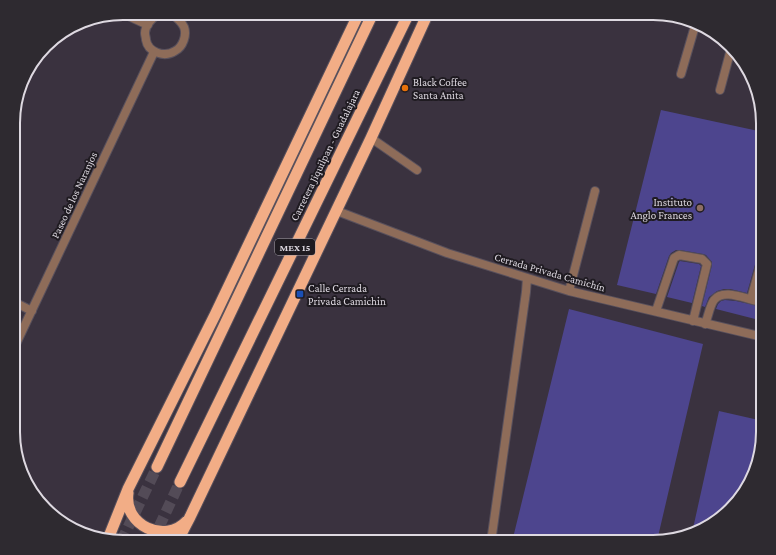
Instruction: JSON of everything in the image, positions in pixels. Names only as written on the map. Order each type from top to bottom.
[{"type":"highway","points":[[110,534],[128,489],[215,315],[356,20]]},
{"type":"highway","name":"Carretera Jiquilpan - Guadalajara","points":[[157,467],[370,20]]},
{"type":"highway","name":"Carretera Jiquilpan - Guadalajara","points":[[180,482],[406,20]]},
{"type":"highway","points":[[181,535],[337,211],[425,20]]},
{"type":"highway","points":[[128,489],[127,496],[130,512],[135,519],[147,529],[163,532],[171,531],[185,523],[190,517]]},
{"type":"street","points":[[137,20],[148,25]]},
{"type":"street","points":[[150,20],[145,32],[147,44],[154,52],[164,54],[175,52],[185,39],[184,28],[179,20]]},
{"type":"street","points":[[681,74],[694,29]]},
{"type":"street","name":"Paseo de los Naranjos","points":[[20,335],[154,52]]},
{"type":"street","points":[[720,90],[730,54]]},
{"type":"street","points":[[371,138],[417,170]]},
{"type":"street","points":[[569,290],[595,191]]},
{"type":"street","name":"Cerrada Privada Camichín","points":[[337,211],[447,253],[527,278],[569,290],[756,335]]},
{"type":"street","points":[[656,311],[674,258],[679,254],[702,259],[707,264],[693,321]]},
{"type":"street","points":[[492,535],[527,278]]},
{"type":"street","points":[[751,300],[756,281]]},
{"type":"street","points":[[705,324],[713,301],[718,296],[729,294],[756,301]]},
{"type":"street","points":[[20,305],[32,310]]},
{"type":"building","name":"Instituto Anglo Frances","points":[[661,110],[756,130],[756,262],[747,293],[730,289],[717,291],[709,297],[705,307],[702,306],[712,262],[706,255],[680,250],[676,250],[669,256],[656,294],[617,285]]},
{"type":"building","points":[[680,261],[699,264],[701,266],[692,303],[667,297]]},
{"type":"building","points":[[721,301],[736,301],[756,305],[756,319],[716,309]]},
{"type":"building","points":[[569,309],[703,344],[658,535],[514,535]]},
{"type":"building","points":[[719,411],[756,419],[754,452],[751,465],[742,484],[735,495],[716,514],[693,527]]},
{"type":"tunnel","points":[[124,535],[157,467]]},
{"type":"tunnel","points":[[155,535],[180,482]]},
{"type":"place","name":"Black Coffee Santa Anita","points":[[405,88]]},
{"type":"place","name":"Instituto Anglo Frances","points":[[700,208]]},
{"type":"place","name":"Calle Cerrada Privada Camichin","points":[[300,294]]}]
